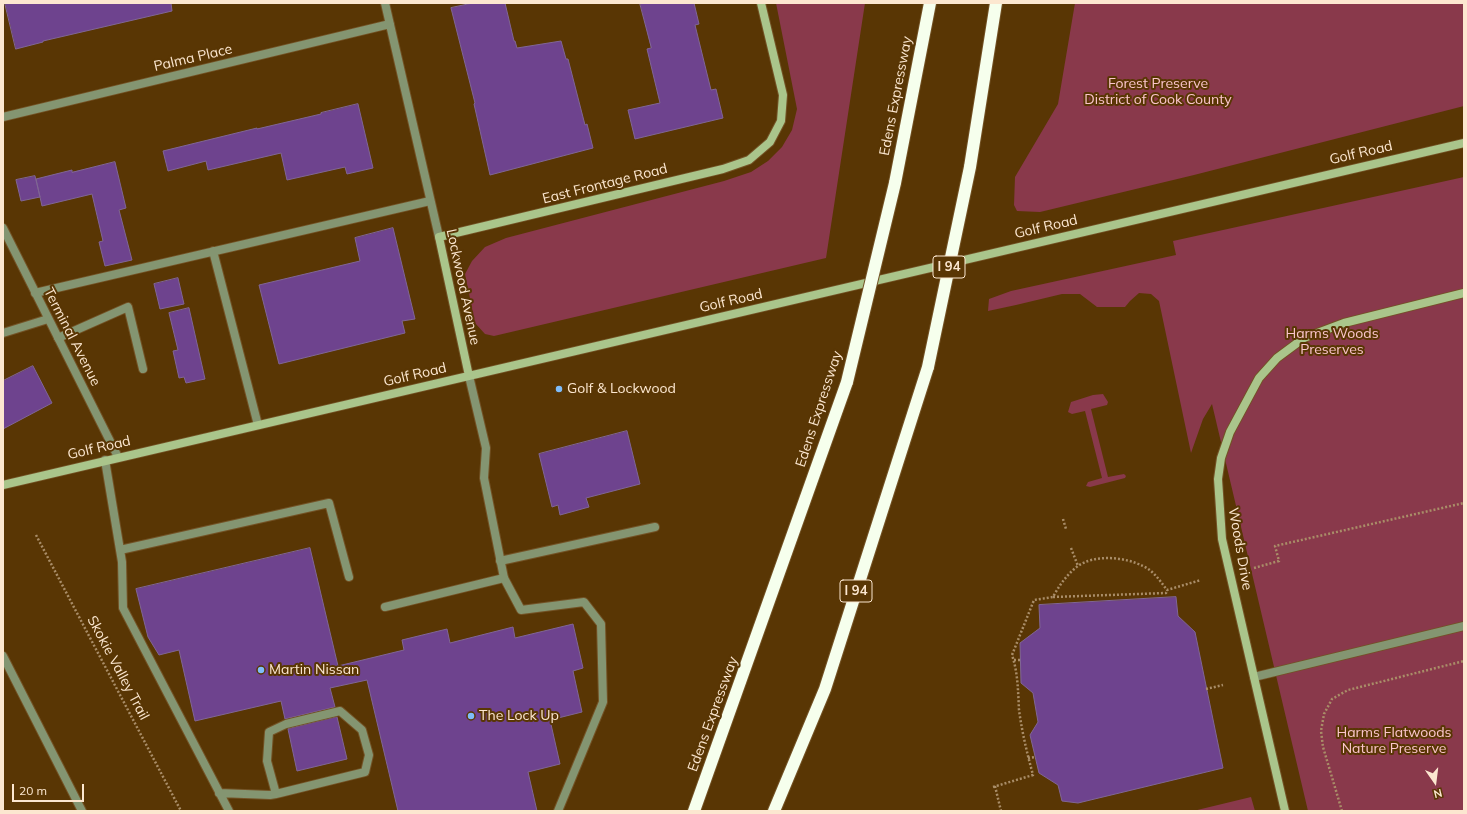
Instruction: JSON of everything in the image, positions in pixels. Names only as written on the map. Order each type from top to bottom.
[{"type":"highway","name":"Edens Expressway","points":[[694,811],[847,382],[895,183],[930,3]]},
{"type":"highway","name":"I 94","points":[[774,811],[825,689],[928,367],[970,167],[996,3]]},
{"type":"main road","name":"East Frontage Road","points":[[439,237],[723,169],[750,160],[770,142],[781,121],[783,95],[761,3]]},
{"type":"main road","name":"Golf Road","points":[[3,484],[1464,143]]},
{"type":"main road","name":"Lockwood Avenue","points":[[439,237],[469,376]]},
{"type":"main road","name":"Woods Drive","points":[[1285,811],[1222,539],[1218,479],[1223,451],[1243,405],[1259,378],[1277,358],[1304,338],[1344,323],[1464,293]]},
{"type":"street","name":"Lockwood Avenue","points":[[385,3],[439,237]]},
{"type":"street","name":"Palma Place","points":[[3,117],[390,24]]},
{"type":"street","points":[[35,293],[430,201]]},
{"type":"street","name":"Terminal Avenue","points":[[3,228],[118,457]]},
{"type":"street","points":[[213,251],[258,425]]},
{"type":"street","points":[[58,338],[128,308],[143,369]]},
{"type":"street","points":[[3,333],[48,319]]},
{"type":"street","name":"Lockwood Avenue","points":[[469,376],[486,448],[484,478],[504,578],[522,610],[584,602],[601,624],[603,702],[558,811]]},
{"type":"street","points":[[105,460],[122,562],[123,608],[229,811]]},
{"type":"street","points":[[120,550],[328,503],[348,577]]},
{"type":"street","points":[[500,560],[655,527]]},
{"type":"street","points":[[385,607],[504,578]]},
{"type":"street","points":[[1254,677],[1464,626]]},
{"type":"street","points":[[3,656],[82,811]]},
{"type":"street","points":[[220,792],[270,795],[276,794],[365,772],[369,755],[362,730],[340,712],[286,724],[269,732],[267,761],[276,794]]},
{"type":"path","points":[[1254,568],[1279,562],[1275,546],[1464,503]]},
{"type":"path","points":[[1064,519],[1066,529]]},
{"type":"path","name":"Skokie Valley Trail","points":[[36,535],[181,811]]},
{"type":"path","points":[[1071,548],[1078,566]]},
{"type":"path","points":[[1052,597],[1062,582],[1078,566],[1095,559],[1108,558],[1129,561],[1144,566],[1158,577],[1167,590]]},
{"type":"path","points":[[1001,811],[994,787],[1033,774],[1028,758],[1020,712],[1016,667],[1012,655],[1034,600],[1052,597],[1166,593],[1167,590],[1201,580]]},
{"type":"path","points":[[1014,660],[1021,660]]},
{"type":"path","points":[[1342,811],[1321,731],[1324,714],[1332,699],[1348,690],[1464,661]]},
{"type":"path","points":[[1206,689],[1223,685]]},
{"type":"path","points":[[1028,758],[1035,756]]},
{"type":"green space","points":[[776,3],[865,3],[826,258],[494,336],[485,334],[475,323],[465,274],[472,261],[485,247],[506,238],[724,181],[751,172],[768,161],[782,147],[792,130],[797,109]]},
{"type":"green space","name":"Forest Preserve District of Cook County","points":[[1075,3],[1464,3],[1464,106],[1194,175],[1040,212],[1017,211],[1014,205],[1015,177],[1058,104]]},
{"type":"green space","name":"Harms Woods Preserves","points":[[1464,177],[1464,811],[1308,811],[1212,404],[1203,419],[1191,453],[1159,301],[1151,294],[1139,293],[1125,307],[1097,307],[1080,294],[1062,294],[988,311],[989,299],[1011,291],[1176,255],[1173,241]]},
{"type":"green space","points":[[1103,394],[1108,402],[1107,405],[1091,409],[1108,477],[1124,474],[1126,476],[1125,478],[1090,487],[1086,486],[1088,482],[1102,478],[1085,411],[1072,414],[1068,412],[1071,402],[1093,395]]},
{"type":"green space","points":[[1251,797],[1255,811],[1193,811]]},
{"type":"building","points":[[5,3],[171,3],[172,11],[43,41],[16,49]]},
{"type":"building","points":[[473,3],[505,3],[517,48],[561,41],[566,59],[568,59],[585,125],[587,124],[593,148],[490,175],[475,103],[451,8]]},
{"type":"building","points":[[640,3],[694,3],[699,24],[695,25],[711,90],[716,89],[723,118],[635,139],[628,110],[660,103],[647,49],[651,48]]},
{"type":"building","points":[[358,104],[373,168],[347,174],[345,167],[287,180],[281,153],[208,170],[206,161],[168,171],[163,151]]},
{"type":"building","points":[[115,162],[126,208],[119,210],[132,260],[105,266],[99,242],[103,241],[92,194],[42,206],[36,179],[72,170],[72,172]]},
{"type":"building","points":[[35,176],[40,197],[21,201],[16,180]]},
{"type":"building","points":[[393,228],[415,319],[402,321],[405,333],[279,364],[259,285],[360,261],[355,238]]},
{"type":"building","points":[[178,278],[184,304],[160,309],[154,284]]},
{"type":"building","points":[[189,308],[205,379],[186,383],[184,377],[179,378],[173,351],[178,350],[169,313]]},
{"type":"building","points":[[33,366],[52,403],[3,429],[3,381]]},
{"type":"building","points":[[627,431],[640,484],[586,498],[589,507],[560,515],[558,505],[552,507],[539,454]]},
{"type":"building","points":[[310,548],[338,666],[404,650],[402,640],[447,629],[450,643],[513,627],[515,638],[573,624],[583,668],[573,671],[582,712],[550,720],[560,764],[528,772],[537,811],[398,811],[367,680],[330,688],[335,707],[285,719],[281,701],[195,721],[179,650],[159,655],[148,637],[136,589]]},
{"type":"building","points":[[1176,597],[1178,616],[1195,632],[1223,768],[1078,803],[1062,801],[1058,785],[1039,773],[1030,735],[1038,722],[1033,693],[1021,683],[1020,643],[1040,628],[1039,605]]},
{"type":"building","points":[[337,717],[347,759],[297,771],[288,729]]},
{"type":"place","name":"Golf & Lockwood","points":[[559,389]]},
{"type":"place","name":"Martin Nissan","points":[[261,670]]},
{"type":"place","name":"The Lock Up","points":[[471,716]]},
{"type":"park label","name":"Harms Flatwoods Nature Preserve","points":[[1394,742]]}]
